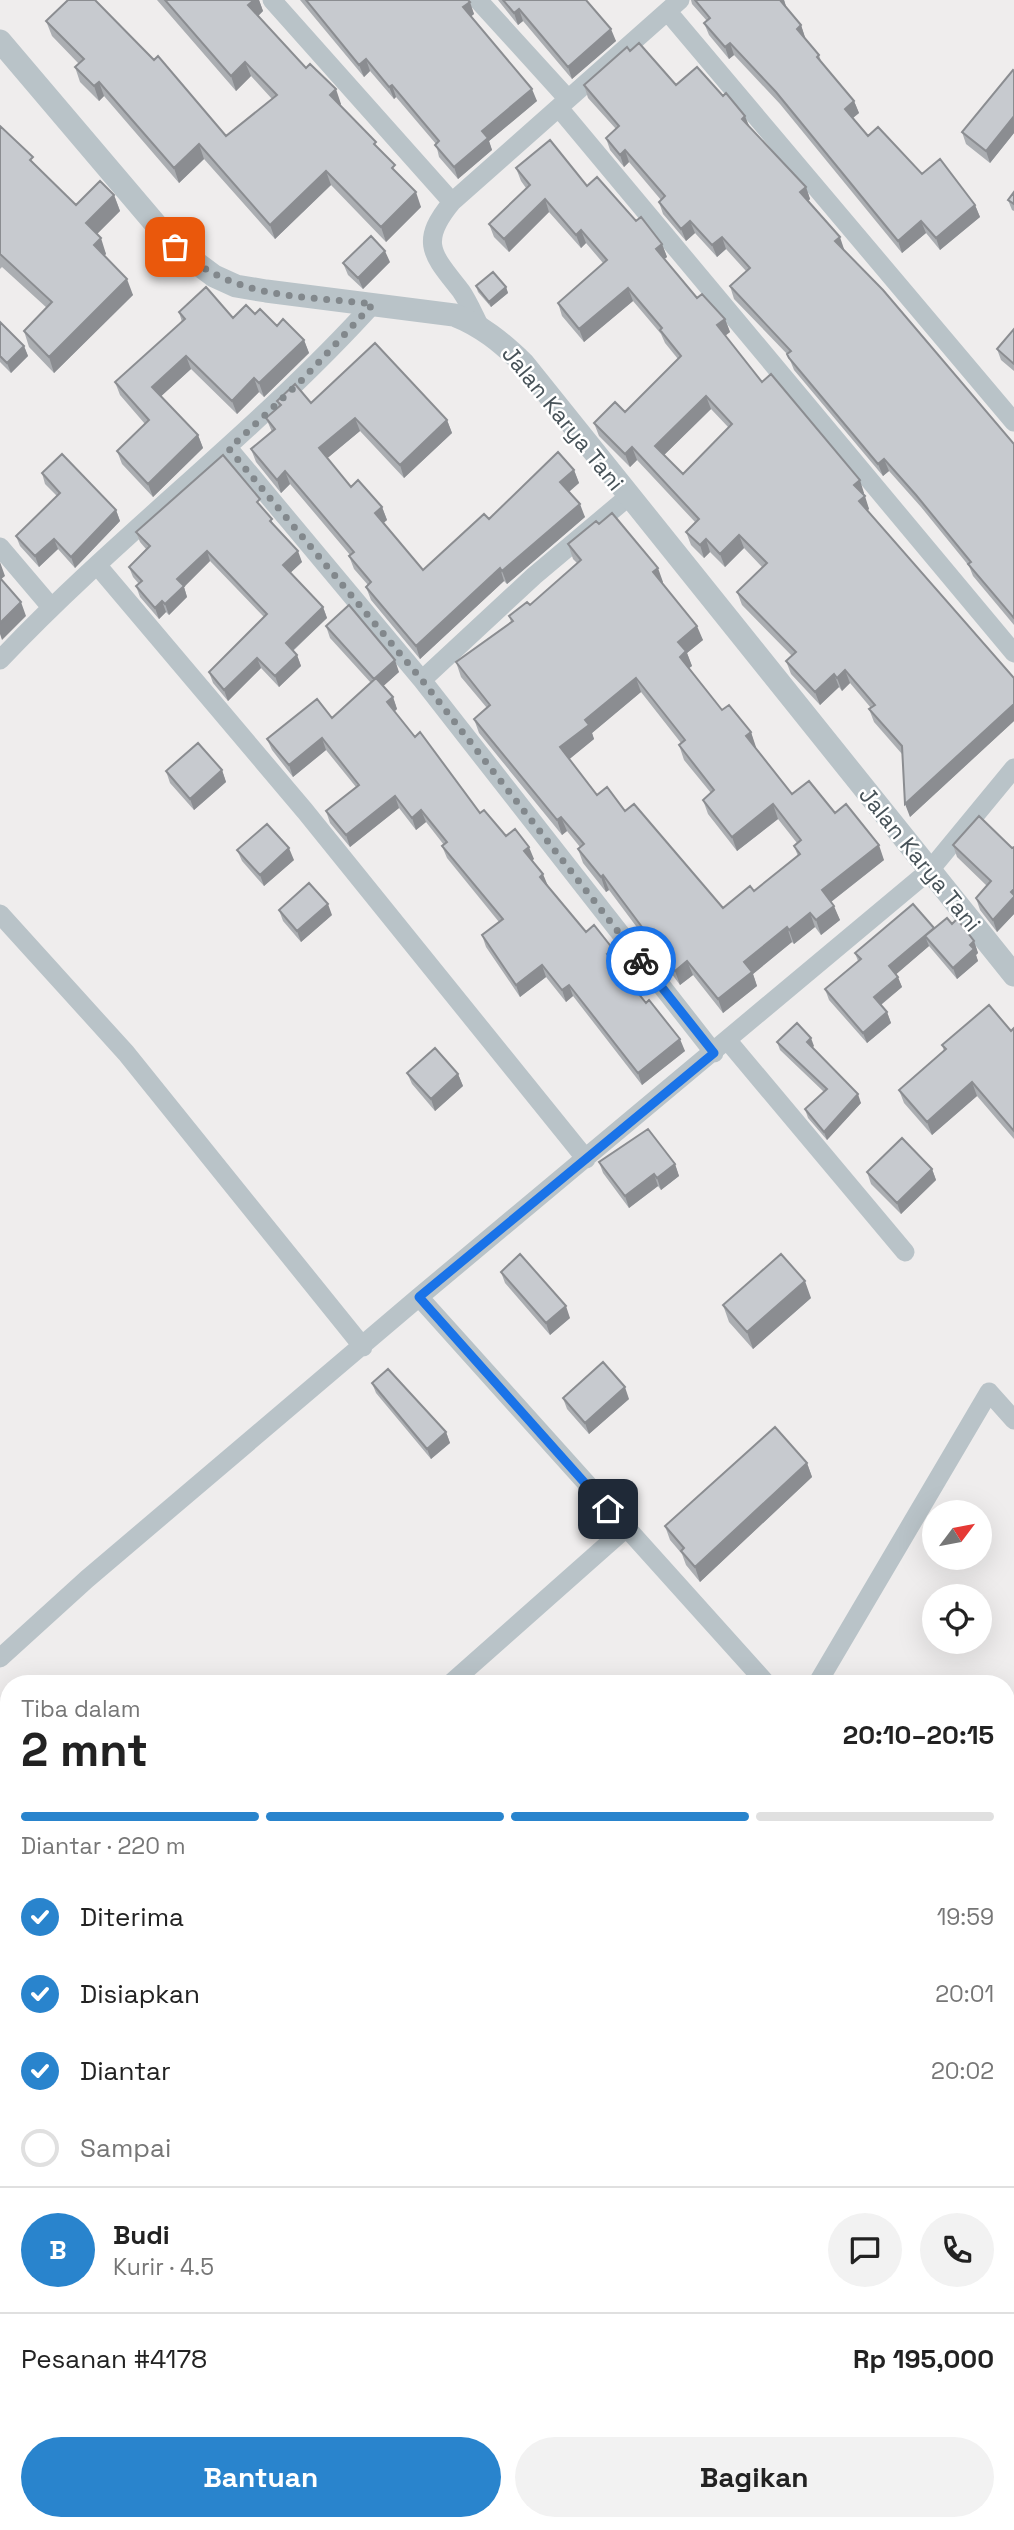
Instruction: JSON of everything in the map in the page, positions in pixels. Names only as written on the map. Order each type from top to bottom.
[{"type":"street","points":[[272,0],[452,202]]},
{"type":"street","points":[[478,0],[1014,653]]},
{"type":"street","points":[[479,325],[468,302],[432,252],[433,232],[452,202],[673,4],[1014,422]]},
{"type":"street","name":"Jalan Karya Tani","points":[[0,41],[175,247],[191,261],[236,286],[454,315],[479,325],[523,363],[1014,975]]},
{"type":"street","points":[[0,660],[51,607],[229,449],[302,380],[373,304]]},
{"type":"street","points":[[229,449],[422,680],[721,1047],[905,1252]]},
{"type":"street","points":[[422,680],[534,576],[628,497]]},
{"type":"street","points":[[0,547],[51,607]]},
{"type":"street","points":[[97,565],[305,811],[586,1159]]},
{"type":"street","points":[[0,1658],[87,1579],[419,1297],[930,870],[1014,768]]},
{"type":"street","points":[[0,915],[126,1054],[363,1347]]},
{"type":"street","points":[[419,1297],[759,1675]]},
{"type":"street","points":[[822,1675],[989,1392],[1014,1420]]},
{"type":"street","points":[[460,1675],[625,1529]]},
{"type":"building","points":[[68,0],[95,0],[154,60],[158,56],[226,136],[277,95],[245,62],[231,76],[165,0],[254,0],[248,5],[306,68],[310,64],[336,89],[330,95],[376,142],[374,144],[395,165],[392,168],[416,192],[381,227],[326,171],[270,225],[199,144],[174,168],[99,82],[94,86],[75,67],[84,59],[46,21]]},
{"type":"building","points":[[306,0],[468,0],[470,2],[463,7],[532,89],[482,131],[488,138],[454,167],[435,145],[439,141],[392,85],[389,87],[366,59],[359,65]]},
{"type":"building","points":[[503,0],[586,0],[611,29],[568,67],[519,9],[514,13]]},
{"type":"building","points":[[695,0],[780,0],[801,25],[797,29],[819,55],[817,57],[854,101],[845,109],[868,136],[878,127],[922,174],[940,159],[975,205],[936,238],[921,221],[898,241],[776,92],[730,43],[725,47],[704,23],[710,18]]},
{"type":"building","points":[[639,43],[676,85],[697,67],[723,96],[726,93],[745,116],[742,119],[806,187],[800,192],[840,237],[835,241],[883,290],[1014,444],[1014,618],[968,564],[971,562],[916,495],[884,459],[878,464],[789,358],[787,354],[791,351],[730,286],[750,268],[722,237],[712,245],[690,221],[681,229],[659,202],[665,196],[625,150],[620,155],[606,138],[619,126],[584,85],[627,47],[630,51]]},
{"type":"building","points":[[1013,70],[1014,116],[986,151],[962,132]]},
{"type":"building","points":[[0,126],[33,157],[30,160],[76,205],[100,181],[114,195],[86,223],[101,238],[94,245],[127,279],[49,357],[24,331],[52,302],[0,254]]},
{"type":"building","points":[[550,140],[587,186],[597,177],[636,221],[641,217],[662,244],[656,249],[697,298],[702,294],[725,319],[717,325],[762,382],[771,374],[860,480],[854,485],[865,496],[859,501],[1014,678],[1014,704],[905,804],[902,746],[869,709],[875,705],[845,670],[837,678],[834,674],[815,692],[786,661],[796,652],[737,592],[767,563],[739,535],[720,554],[706,539],[700,545],[686,532],[699,519],[632,447],[625,454],[594,423],[615,402],[625,412],[681,356],[660,330],[662,328],[628,288],[579,329],[558,303],[607,260],[581,230],[576,235],[545,199],[504,239],[489,224],[530,185],[516,168]],"holes":[[[706,396],[732,424],[683,474],[655,446]]]},
{"type":"building","points":[[1014,192],[1014,204],[1008,200]]},
{"type":"building","points":[[371,236],[385,251],[358,278],[343,263]]},
{"type":"building","points":[[493,272],[506,287],[489,302],[476,286]]},
{"type":"building","points":[[206,287],[233,318],[246,305],[255,314],[260,309],[277,326],[283,319],[304,340],[259,383],[254,378],[232,401],[186,356],[152,387],[198,435],[148,484],[117,451],[149,420],[115,382],[185,319],[179,312]]},
{"type":"building","points":[[0,322],[24,346],[7,363],[0,356]]},
{"type":"building","points":[[1014,329],[1014,364],[997,349]]},
{"type":"building","points":[[375,343],[447,420],[400,465],[355,418],[319,448],[351,487],[358,480],[382,507],[375,513],[423,570],[484,514],[489,519],[558,452],[574,470],[560,482],[580,504],[502,571],[500,568],[416,646],[366,587],[371,582],[349,556],[354,552],[285,471],[277,480],[251,449],[275,429],[266,418],[281,405],[277,401],[295,384],[311,403]]},
{"type":"building","points":[[62,454],[116,510],[71,557],[54,539],[35,556],[16,536],[60,493],[42,473]]},
{"type":"building","points":[[223,455],[260,499],[257,502],[272,519],[270,521],[298,551],[283,565],[323,607],[286,643],[297,655],[275,676],[257,658],[224,690],[209,672],[267,614],[207,551],[177,579],[184,586],[165,604],[162,601],[155,608],[136,586],[142,581],[129,567],[150,546],[136,532]]},
{"type":"building","points":[[612,513],[658,568],[653,572],[697,626],[678,642],[686,651],[680,657],[722,710],[729,705],[751,732],[746,736],[792,794],[809,781],[835,813],[846,804],[879,845],[822,890],[834,906],[816,920],[810,913],[789,930],[787,927],[744,962],[752,972],[718,999],[687,961],[675,971],[603,875],[601,877],[578,849],[584,844],[561,817],[557,820],[474,719],[490,705],[456,662],[513,621],[509,616],[527,602],[530,605],[581,560],[568,544],[596,521],[599,524]],"holes":[[[636,678],[685,740],[679,745],[714,790],[703,800],[732,837],[773,804],[801,840],[794,846],[800,854],[754,891],[750,886],[723,908],[634,804],[625,811],[607,787],[597,795],[560,747],[589,725],[585,720]]]},
{"type":"building","points":[[0,578],[21,602],[0,623]]},
{"type":"building","points":[[349,605],[395,660],[374,679],[326,626]]},
{"type":"building","points":[[376,678],[393,697],[387,702],[415,737],[420,732],[480,813],[484,810],[506,836],[515,829],[529,847],[524,851],[543,874],[540,877],[586,932],[594,925],[613,949],[607,954],[646,1003],[649,1000],[680,1039],[638,1073],[569,985],[562,990],[542,965],[516,985],[482,935],[503,919],[442,846],[447,842],[421,810],[412,818],[395,796],[346,835],[326,811],[359,785],[322,738],[289,765],[267,739],[317,699],[332,718]]},
{"type":"building","points":[[198,743],[222,770],[190,799],[166,771]]},
{"type":"building","points":[[979,816],[1014,847],[1014,889],[1011,892],[1014,897],[993,920],[976,898],[991,881],[953,845]]},
{"type":"building","points":[[267,824],[289,848],[260,875],[237,850]]},
{"type":"building","points":[[309,883],[328,904],[297,931],[279,910]]},
{"type":"building","points":[[913,904],[934,928],[889,966],[898,977],[874,997],[887,1012],[863,1033],[825,989],[861,959],[855,953]]},
{"type":"building","points":[[947,918],[952,924],[957,919],[974,941],[970,945],[974,949],[953,968],[925,936]]},
{"type":"building","points":[[989,1005],[1011,1031],[1014,1028],[1014,1131],[972,1082],[927,1122],[899,1090],[946,1049],[942,1045]]},
{"type":"building","points":[[797,1023],[811,1038],[807,1042],[858,1094],[824,1132],[805,1109],[827,1089],[777,1042]]},
{"type":"building","points":[[435,1048],[458,1074],[431,1099],[407,1073]]},
{"type":"building","points":[[648,1129],[675,1164],[657,1178],[654,1174],[625,1196],[599,1162]]},
{"type":"building","points":[[902,1138],[932,1169],[897,1203],[867,1172]]},
{"type":"building","points":[[520,1254],[566,1306],[546,1323],[501,1272]]},
{"type":"building","points":[[781,1254],[805,1281],[747,1332],[723,1305]]},
{"type":"building","points":[[603,1362],[625,1387],[585,1423],[563,1398]]},
{"type":"building","points":[[388,1369],[446,1432],[427,1449],[372,1383]]},
{"type":"building","points":[[775,1427],[807,1463],[695,1567],[681,1551],[684,1548],[665,1526]]},
{"type":"way so far","points":[[175,247],[214,276],[236,286],[373,304],[302,380],[229,449],[422,680],[641,961]]},
{"type":"route","points":[[608,1509],[419,1297],[714,1053],[641,961]]}]
